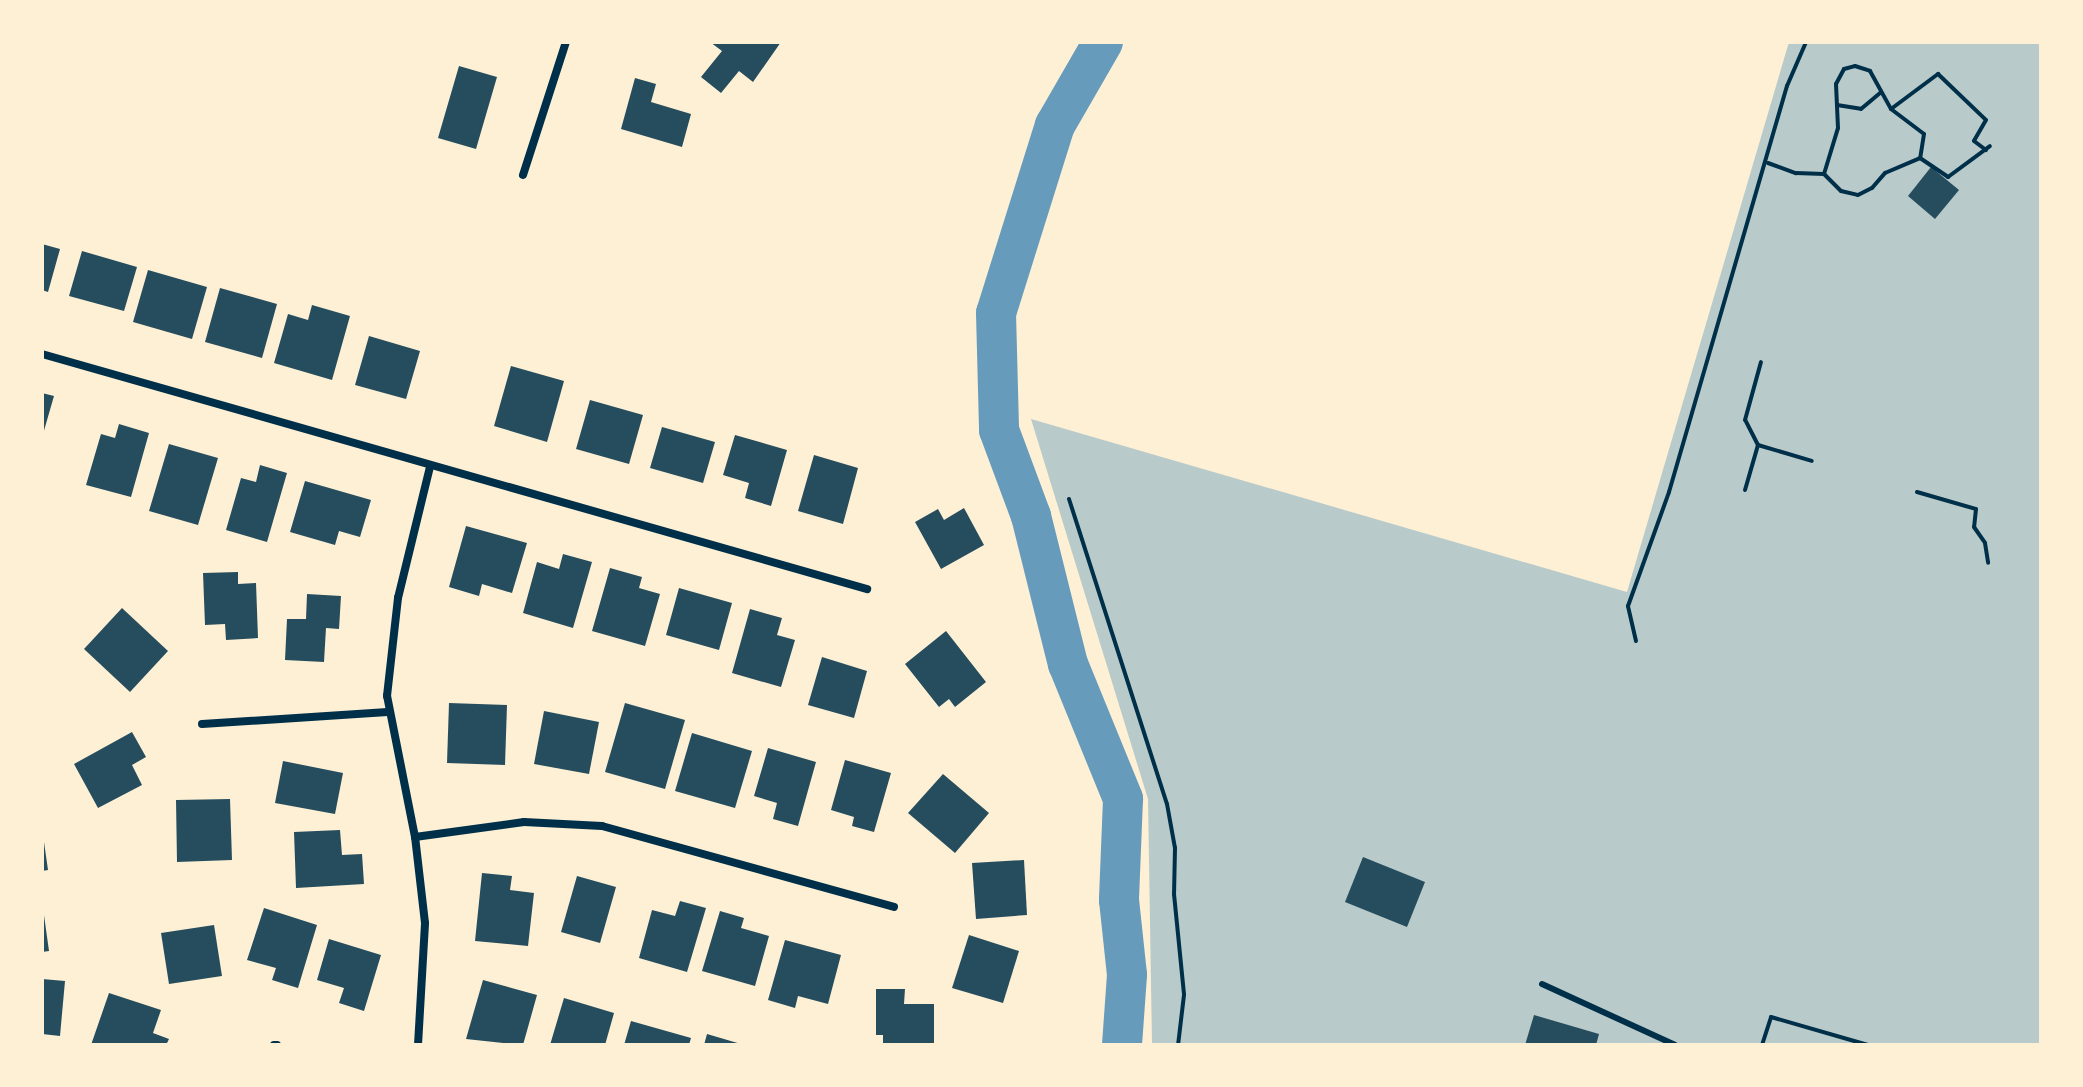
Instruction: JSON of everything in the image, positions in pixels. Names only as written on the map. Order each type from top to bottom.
[{"type":"street","points":[[523,175],[566,42]]},
{"type":"street","points":[[42,354],[867,589]]},
{"type":"street","points":[[418,1045],[425,923],[415,837],[388,712],[398,598],[430,467]]},
{"type":"street","points":[[202,724],[388,712]]},
{"type":"street","points":[[415,837],[524,822],[602,826],[894,907]]},
{"type":"lane","points":[[1542,984],[1675,1045]]},
{"type":"path","points":[[1636,641],[1628,606],[1669,492],[1695,390],[1787,86],[1806,42]]},
{"type":"path","points":[[1824,174],[1838,128],[1836,84],[1844,69],[1855,66],[1870,71],[1891,109],[1924,134],[1920,158]]},
{"type":"path","points":[[1891,109],[1938,74],[1986,120],[1974,141],[1988,148],[1948,177],[1920,158]]},
{"type":"path","points":[[1837,105],[1861,109],[1881,92]]},
{"type":"path","points":[[1766,162],[1796,173],[1824,174],[1841,191],[1858,195],[1885,173],[1920,158]]},
{"type":"path","points":[[1745,490],[1758,445],[1745,420],[1761,362]]},
{"type":"path","points":[[1758,445],[1812,461]]},
{"type":"path","points":[[1917,492],[1976,509],[1974,527],[1985,543],[1988,563]]},
{"type":"path","points":[[1069,499],[1167,804],[1175,848],[1174,894],[1184,995],[1178,1045]]},
{"type":"path","points":[[1762,1045],[1771,1017],[1868,1045]]},
{"type":"shaded area","points":[[1789,42],[2041,42],[2041,1045],[1152,1045],[1148,799],[1031,419],[1627,592]]},
{"type":"building","points":[[710,42],[781,42],[753,82],[739,71],[721,93],[701,77],[722,51]]},
{"type":"building","points":[[459,66],[497,77],[476,149],[438,138]]},
{"type":"building","points":[[635,78],[656,84],[651,102],[691,114],[682,147],[621,129]]},
{"type":"building","points":[[1931,167],[1959,190],[1935,219],[1908,196]]},
{"type":"building","points":[[42,244],[60,249],[48,292],[42,290]]},
{"type":"building","points":[[82,251],[137,267],[124,311],[69,296]]},
{"type":"building","points":[[148,270],[207,287],[192,339],[133,322]]},
{"type":"building","points":[[220,288],[277,304],[262,358],[205,342]]},
{"type":"building","points":[[312,305],[350,316],[332,380],[274,363],[288,314],[308,320]]},
{"type":"building","points":[[369,336],[420,351],[406,399],[355,385]]},
{"type":"building","points":[[511,366],[564,381],[547,442],[494,426]]},
{"type":"building","points":[[42,393],[54,396],[43,434],[42,433]]},
{"type":"building","points":[[590,400],[643,415],[629,464],[576,449]]},
{"type":"building","points":[[119,424],[149,433],[131,497],[86,485],[101,434],[115,438]]},
{"type":"building","points":[[662,427],[715,442],[703,483],[650,468]]},
{"type":"building","points":[[735,435],[787,450],[771,506],[745,498],[749,483],[723,475]]},
{"type":"building","points":[[169,444],[218,458],[198,525],[149,511]]},
{"type":"building","points":[[814,455],[858,468],[843,524],[798,511]]},
{"type":"building","points":[[260,465],[287,473],[267,542],[226,530],[241,478],[256,482]]},
{"type":"building","points":[[305,481],[371,500],[360,537],[339,531],[335,545],[290,532]]},
{"type":"building","points":[[964,508],[984,545],[941,569],[915,522],[938,509],[944,520]]},
{"type":"building","points":[[466,526],[527,543],[512,593],[482,584],[479,596],[449,587]]},
{"type":"building","points":[[563,554],[592,562],[573,628],[523,613],[537,562],[559,569]]},
{"type":"building","points":[[610,568],[642,577],[639,588],[660,594],[645,646],[592,631]]},
{"type":"building","points":[[238,572],[238,584],[256,583],[258,638],[226,640],[225,624],[205,625],[203,573]]},
{"type":"building","points":[[679,588],[732,603],[719,650],[666,635]]},
{"type":"building","points":[[307,594],[341,596],[339,629],[326,628],[324,662],[285,660],[287,619],[306,619]]},
{"type":"building","points":[[122,608],[168,651],[130,692],[84,649]]},
{"type":"building","points":[[750,609],[782,618],[777,635],[795,640],[781,687],[732,673]]},
{"type":"building","points":[[946,631],[986,682],[955,707],[949,699],[939,707],[905,664]]},
{"type":"building","points":[[822,657],[867,671],[854,718],[808,705]]},
{"type":"building","points":[[449,703],[507,705],[505,765],[447,763]]},
{"type":"building","points":[[625,703],[685,720],[665,789],[605,772]]},
{"type":"building","points":[[544,711],[599,722],[589,774],[534,764]]},
{"type":"building","points":[[132,732],[146,757],[132,765],[142,785],[98,808],[74,764]]},
{"type":"building","points":[[692,733],[752,751],[735,808],[675,791]]},
{"type":"building","points":[[768,748],[816,762],[798,826],[773,819],[777,803],[754,796]]},
{"type":"building","points":[[845,760],[891,773],[874,832],[852,826],[854,817],[831,810]]},
{"type":"building","points":[[283,761],[343,773],[335,814],[275,803]]},
{"type":"building","points":[[943,774],[989,813],[955,853],[908,813]]},
{"type":"building","points":[[230,799],[232,860],[177,862],[176,800]]},
{"type":"building","points":[[340,830],[342,855],[362,854],[364,884],[296,888],[294,832]]},
{"type":"building","points":[[42,843],[48,870],[42,871]]},
{"type":"building","points":[[1363,857],[1425,882],[1407,927],[1345,902]]},
{"type":"building","points":[[1024,860],[1027,915],[976,919],[972,863]]},
{"type":"building","points":[[482,873],[512,876],[510,890],[534,893],[528,946],[475,941]]},
{"type":"building","points":[[577,876],[616,887],[600,943],[561,932]]},
{"type":"building","points":[[42,901],[49,951],[42,952]]},
{"type":"building","points":[[680,901],[706,908],[687,972],[639,958],[652,910],[675,916]]},
{"type":"building","points":[[264,908],[317,925],[298,988],[272,980],[276,968],[247,960]]},
{"type":"building","points":[[720,911],[744,918],[741,928],[769,936],[755,986],[702,971]]},
{"type":"building","points":[[214,925],[222,976],[169,984],[161,933]]},
{"type":"building","points":[[969,935],[1019,951],[1003,1003],[952,988]]},
{"type":"building","points":[[329,939],[381,955],[364,1011],[339,1003],[344,988],[317,980]]},
{"type":"building","points":[[785,940],[841,955],[828,1004],[798,996],[795,1008],[768,1000]]},
{"type":"building","points":[[42,979],[65,981],[60,1036],[42,1034]]},
{"type":"building","points":[[483,980],[537,995],[523,1045],[466,1039]]},
{"type":"building","points":[[876,989],[905,989],[904,1004],[934,1004],[934,1045],[883,1045],[883,1035],[876,1035]]},
{"type":"building","points":[[109,993],[161,1010],[153,1033],[169,1039],[166,1045],[91,1045]]},
{"type":"building","points":[[564,998],[614,1013],[605,1045],[550,1045]]},
{"type":"building","points":[[1534,1015],[1599,1034],[1596,1045],[1525,1045]]},
{"type":"building","points":[[631,1021],[691,1038],[689,1045],[624,1045]]},
{"type":"building","points":[[707,1034],[741,1044],[741,1045],[704,1045]]},
{"type":"waterway","points":[[1103,42],[1055,125],[996,313],[999,430],[1031,516],[1068,664],[1123,799],[1119,900],[1127,975],[1122,1045]]}]
